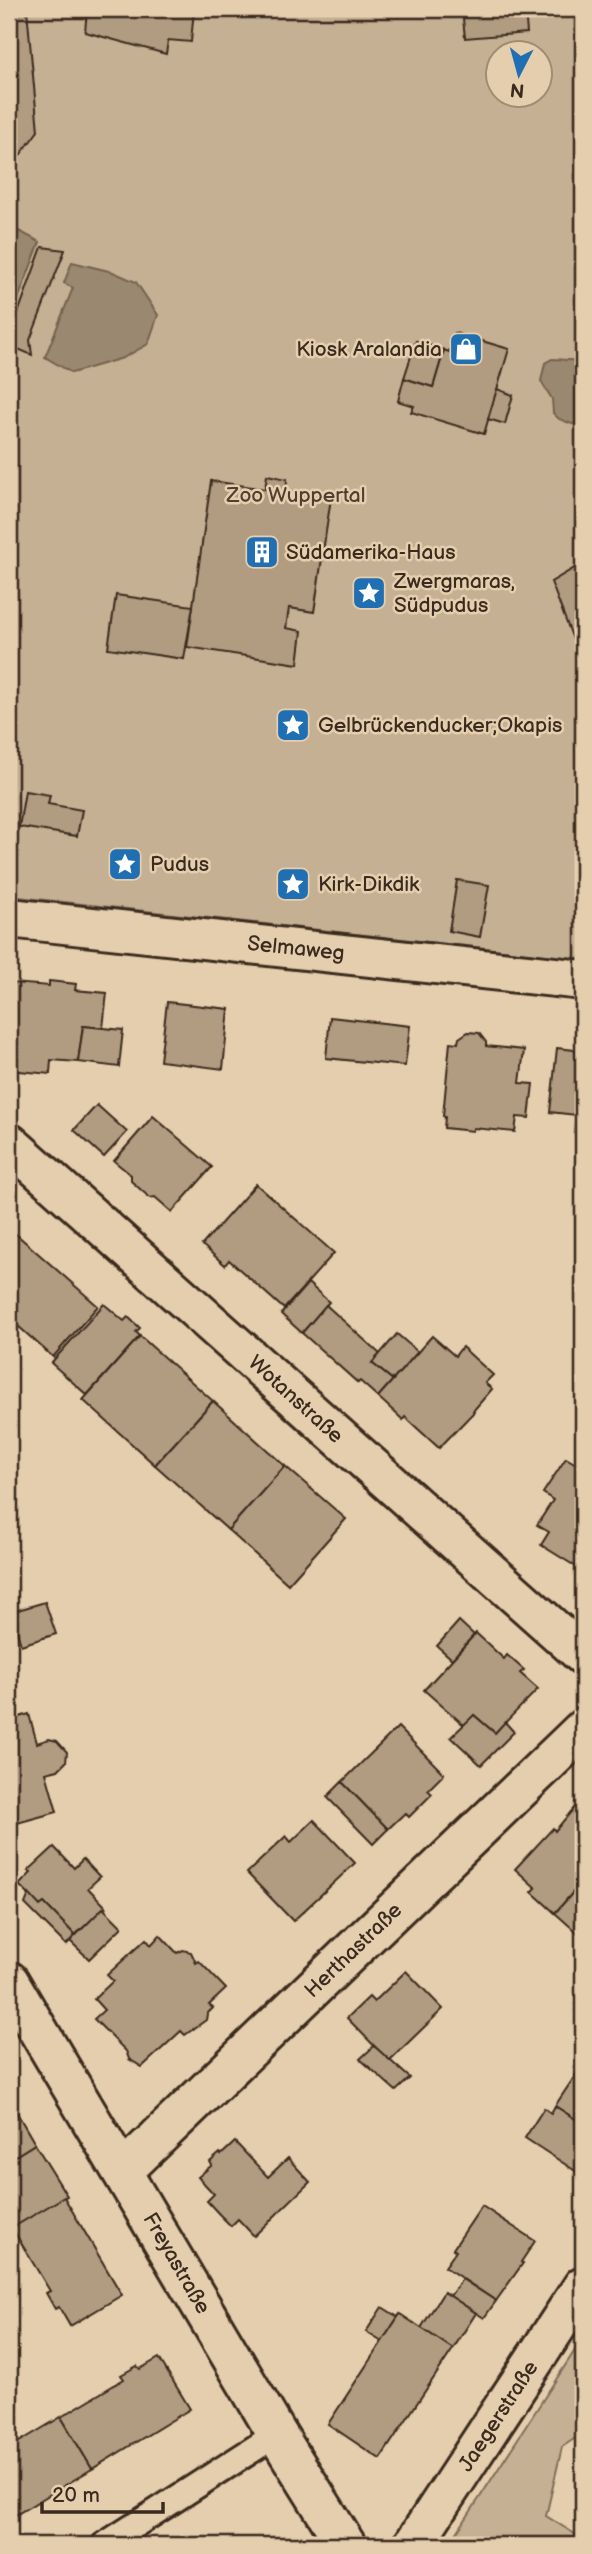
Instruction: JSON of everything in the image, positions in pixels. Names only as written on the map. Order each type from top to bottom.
[{"type":"street","name":"Selmaweg","points":[[9,918],[583,980]]},
{"type":"street","name":"Wotanstraße","points":[[9,1143],[583,1655]]},
{"type":"street","name":"Herthastraße","points":[[123,2171],[583,1729]]},
{"type":"street","name":"Freyastraße","points":[[9,1981],[277,2434],[346,2545]]},
{"type":"street","name":"Jaegerstraße","points":[[414,2545],[583,2286]]},
{"type":"lane","points":[[104,2545],[277,2434]]},
{"type":"green space","name":"Zoo Wuppertal","points":[[9,9],[583,9],[583,959],[9,896]]},
{"type":"green space","points":[[583,2338],[583,2433],[562,2447],[546,2516],[583,2539],[583,2545],[449,2545]]},
{"type":"shaded area","points":[[9,226],[40,242],[9,323]]},
{"type":"shaded area","points":[[72,262],[113,272],[136,282],[158,315],[148,344],[123,358],[72,373],[45,357],[73,288],[64,283]]},
{"type":"shaded area","points":[[552,359],[583,361],[583,423],[572,424],[559,419],[553,413],[552,399],[541,381],[545,363]]},
{"type":"building","points":[[9,9],[27,9],[38,131],[9,170]]},
{"type":"building","points":[[87,9],[194,9],[191,42],[168,40],[166,54],[85,32]]},
{"type":"building","points":[[462,9],[525,9],[527,33],[465,38]]},
{"type":"building","points":[[42,247],[65,250],[30,340],[32,355],[18,349],[9,363],[9,338]]},
{"type":"building","points":[[455,333],[509,349],[484,434],[411,412],[414,406],[398,401],[404,378],[433,387],[444,350],[449,352]]},
{"type":"building","points":[[416,341],[444,350],[433,387],[404,378]]},
{"type":"building","points":[[497,389],[513,395],[505,424],[488,419]]},
{"type":"building","name":"Südamerika-Haus","points":[[267,475],[287,479],[286,492],[331,498],[314,612],[289,608],[286,628],[302,631],[298,664],[187,647],[211,481],[265,489]]},
{"type":"building","points":[[583,563],[583,644],[576,647],[551,582]]},
{"type":"building","points":[[116,595],[193,606],[184,659],[108,648]]},
{"type":"building","points":[[25,791],[50,795],[48,804],[82,810],[77,836],[19,827]]},
{"type":"building","points":[[457,880],[489,885],[480,937],[449,931]]},
{"type":"building","points":[[49,981],[76,984],[75,990],[107,993],[103,1028],[83,1026],[78,1062],[51,1060],[50,1074],[9,1070],[9,1019],[13,983],[49,986]]},
{"type":"building","points":[[167,1002],[229,1009],[223,1069],[160,1061]]},
{"type":"building","points":[[330,1017],[410,1026],[405,1066],[326,1058]]},
{"type":"building","points":[[83,1026],[123,1030],[119,1067],[78,1062]]},
{"type":"building","points":[[468,1032],[479,1033],[486,1046],[524,1050],[520,1083],[533,1084],[529,1118],[517,1117],[515,1132],[444,1128],[450,1042],[458,1043],[459,1038]]},
{"type":"building","points":[[583,1045],[583,1133],[574,1132]]},
{"type":"building","points":[[557,1048],[583,1051],[576,1115],[550,1112]]},
{"type":"building","points":[[97,1105],[127,1132],[104,1157],[74,1130]]},
{"type":"building","points":[[153,1116],[212,1167],[172,1212],[155,1197],[150,1198],[131,1181],[131,1175],[114,1161]]},
{"type":"building","points":[[256,1184],[334,1253],[284,1309],[229,1260],[225,1265],[202,1245]]},
{"type":"building","points":[[16,1234],[98,1306],[53,1357],[9,1318],[9,1243]]},
{"type":"building","points":[[308,1283],[329,1302],[302,1333],[281,1314]]},
{"type":"building","points":[[104,1304],[124,1321],[128,1317],[140,1328],[136,1332],[140,1336],[87,1395],[51,1363]]},
{"type":"building","points":[[326,1305],[380,1354],[372,1363],[393,1380],[378,1397],[360,1381],[358,1383],[302,1333]]},
{"type":"building","points":[[397,1334],[418,1352],[393,1380],[372,1363]]},
{"type":"building","points":[[140,1336],[213,1401],[155,1465],[83,1400]]},
{"type":"building","points":[[432,1336],[455,1356],[462,1347],[493,1375],[485,1383],[492,1389],[439,1448],[378,1397]]},
{"type":"building","points":[[213,1401],[285,1466],[228,1530],[155,1465]]},
{"type":"building","points":[[566,1458],[583,1468],[583,1571],[541,1545],[549,1532],[537,1525],[553,1500],[543,1493]]},
{"type":"building","points":[[285,1466],[346,1519],[288,1584],[228,1530]]},
{"type":"building","points":[[45,1602],[56,1634],[21,1645],[11,1612]]},
{"type":"building","points":[[459,1621],[474,1635],[452,1659],[437,1646]]},
{"type":"building","points":[[476,1633],[504,1659],[507,1655],[524,1670],[520,1673],[538,1689],[495,1733],[474,1715],[465,1726],[424,1690]]},
{"type":"building","points":[[9,1712],[13,1719],[29,1714],[37,1743],[49,1739],[57,1741],[67,1752],[66,1762],[58,1770],[46,1773],[57,1812],[17,1823],[9,1800]]},
{"type":"building","points":[[474,1715],[495,1733],[505,1722],[514,1732],[481,1765],[451,1737]]},
{"type":"building","points":[[398,1727],[444,1774],[428,1790],[432,1794],[409,1817],[405,1813],[388,1829],[342,1782]]},
{"type":"building","points":[[342,1782],[388,1829],[373,1844],[327,1797]]},
{"type":"building","points":[[581,1805],[583,1881],[555,1913],[532,1892],[536,1888],[515,1869],[553,1828],[555,1831],[574,1808]]},
{"type":"building","points":[[314,1820],[355,1863],[293,1921],[247,1873],[286,1836],[291,1842]]},
{"type":"building","points":[[54,1847],[74,1868],[83,1859],[100,1877],[88,1888],[106,1907],[75,1935],[44,1903],[40,1906],[19,1885],[31,1873],[28,1871]]},
{"type":"building","points":[[583,1881],[583,1938],[555,1913]]},
{"type":"building","points":[[29,1894],[40,1906],[44,1903],[75,1935],[66,1945],[25,1904]]},
{"type":"building","points":[[103,1908],[122,1927],[89,1959],[70,1941]]},
{"type":"building","points":[[160,1935],[177,1953],[183,1950],[191,1952],[196,1963],[199,1961],[226,1989],[209,2005],[213,2008],[207,2014],[206,2020],[185,2035],[181,2031],[142,2067],[129,2059],[126,2051],[94,2019],[104,2010],[94,1999],[113,1981],[107,1975],[146,1939],[151,1945]]},
{"type":"building","points":[[406,1971],[443,2009],[389,2061],[347,2018],[369,1997],[374,2002]]},
{"type":"building","points":[[374,2046],[410,2078],[396,2091],[360,2059]]},
{"type":"building","points":[[579,2070],[583,2073],[583,2124],[555,2106]]},
{"type":"building","points":[[9,2099],[35,2144],[9,2160]]},
{"type":"building","points":[[555,2106],[583,2124],[583,2176],[525,2138],[544,2108],[551,2113]]},
{"type":"building","points":[[235,2142],[268,2177],[288,2158],[310,2182],[254,2236],[238,2219],[231,2226],[219,2214],[207,2201],[214,2194],[198,2177],[212,2165],[210,2162]]},
{"type":"building","points":[[35,2144],[67,2196],[9,2230],[9,2160]]},
{"type":"building","points":[[64,2197],[122,2295],[70,2326],[59,2307],[55,2309],[46,2293],[50,2291],[12,2228]]},
{"type":"building","points":[[482,2206],[535,2241],[496,2301],[445,2267],[456,2251],[453,2249]]},
{"type":"building","points":[[462,2279],[496,2301],[484,2318],[450,2296]]},
{"type":"building","points":[[444,2292],[476,2313],[453,2349],[421,2328]]},
{"type":"building","points":[[382,2307],[398,2317],[382,2342],[366,2332]]},
{"type":"building","points":[[400,2314],[453,2349],[380,2459],[328,2424]]},
{"type":"building","points":[[159,2358],[190,2409],[92,2469],[61,2417],[124,2379],[121,2375],[137,2366],[140,2369]]},
{"type":"building","points":[[61,2417],[92,2469],[9,2519],[9,2448]]},
{"type":"place","name":"Kiosk Aralandia","points":[[466,349]]},
{"type":"place","name":"Südamerika-Haus","points":[[262,552]]},
{"type":"place","name":"Zwergmaras, Südpudus","points":[[369,593]]},
{"type":"place","name":"Gelbrückenducker;Okapis","points":[[293,725]]},
{"type":"place","name":"Pudus","points":[[125,864]]},
{"type":"place","name":"Kirk-Dikdik","points":[[293,884]]}]
